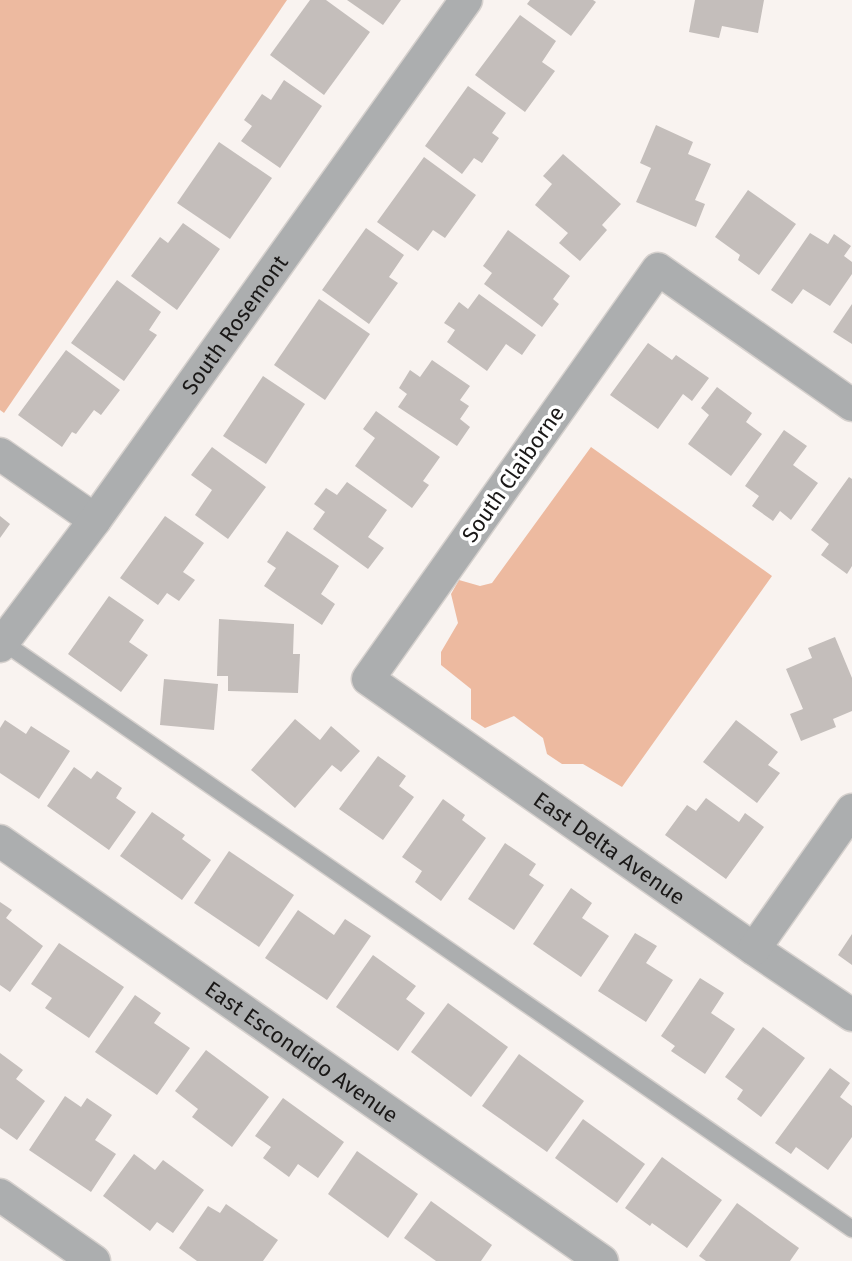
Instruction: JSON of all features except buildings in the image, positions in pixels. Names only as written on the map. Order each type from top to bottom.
[{"type":"street","name":"South Rosemont","points":[[2,644],[95,520],[466,0]]},
{"type":"street","name":"South Claiborne","points":[[368,679],[658,269],[852,405]]},
{"type":"street","points":[[0,454],[95,520]]},
{"type":"street","name":"East Delta Avenue","points":[[368,679],[852,1015]]},
{"type":"street","points":[[754,949],[852,810]]},
{"type":"street","name":"East Escondido Avenue","points":[[0,841],[602,1261]]},
{"type":"street","points":[[0,1195],[94,1261]]},
{"type":"lane","points":[[2,644],[852,1229]]},
{"type":"shaded area","points":[[0,0],[287,0],[4,413],[0,410]]},
{"type":"shaded area","points":[[591,447],[772,576],[622,787],[583,764],[562,764],[547,754],[543,738],[514,716],[485,728],[471,719],[471,689],[441,665],[441,652],[458,623],[451,594],[459,580],[480,586],[492,583]]}]
